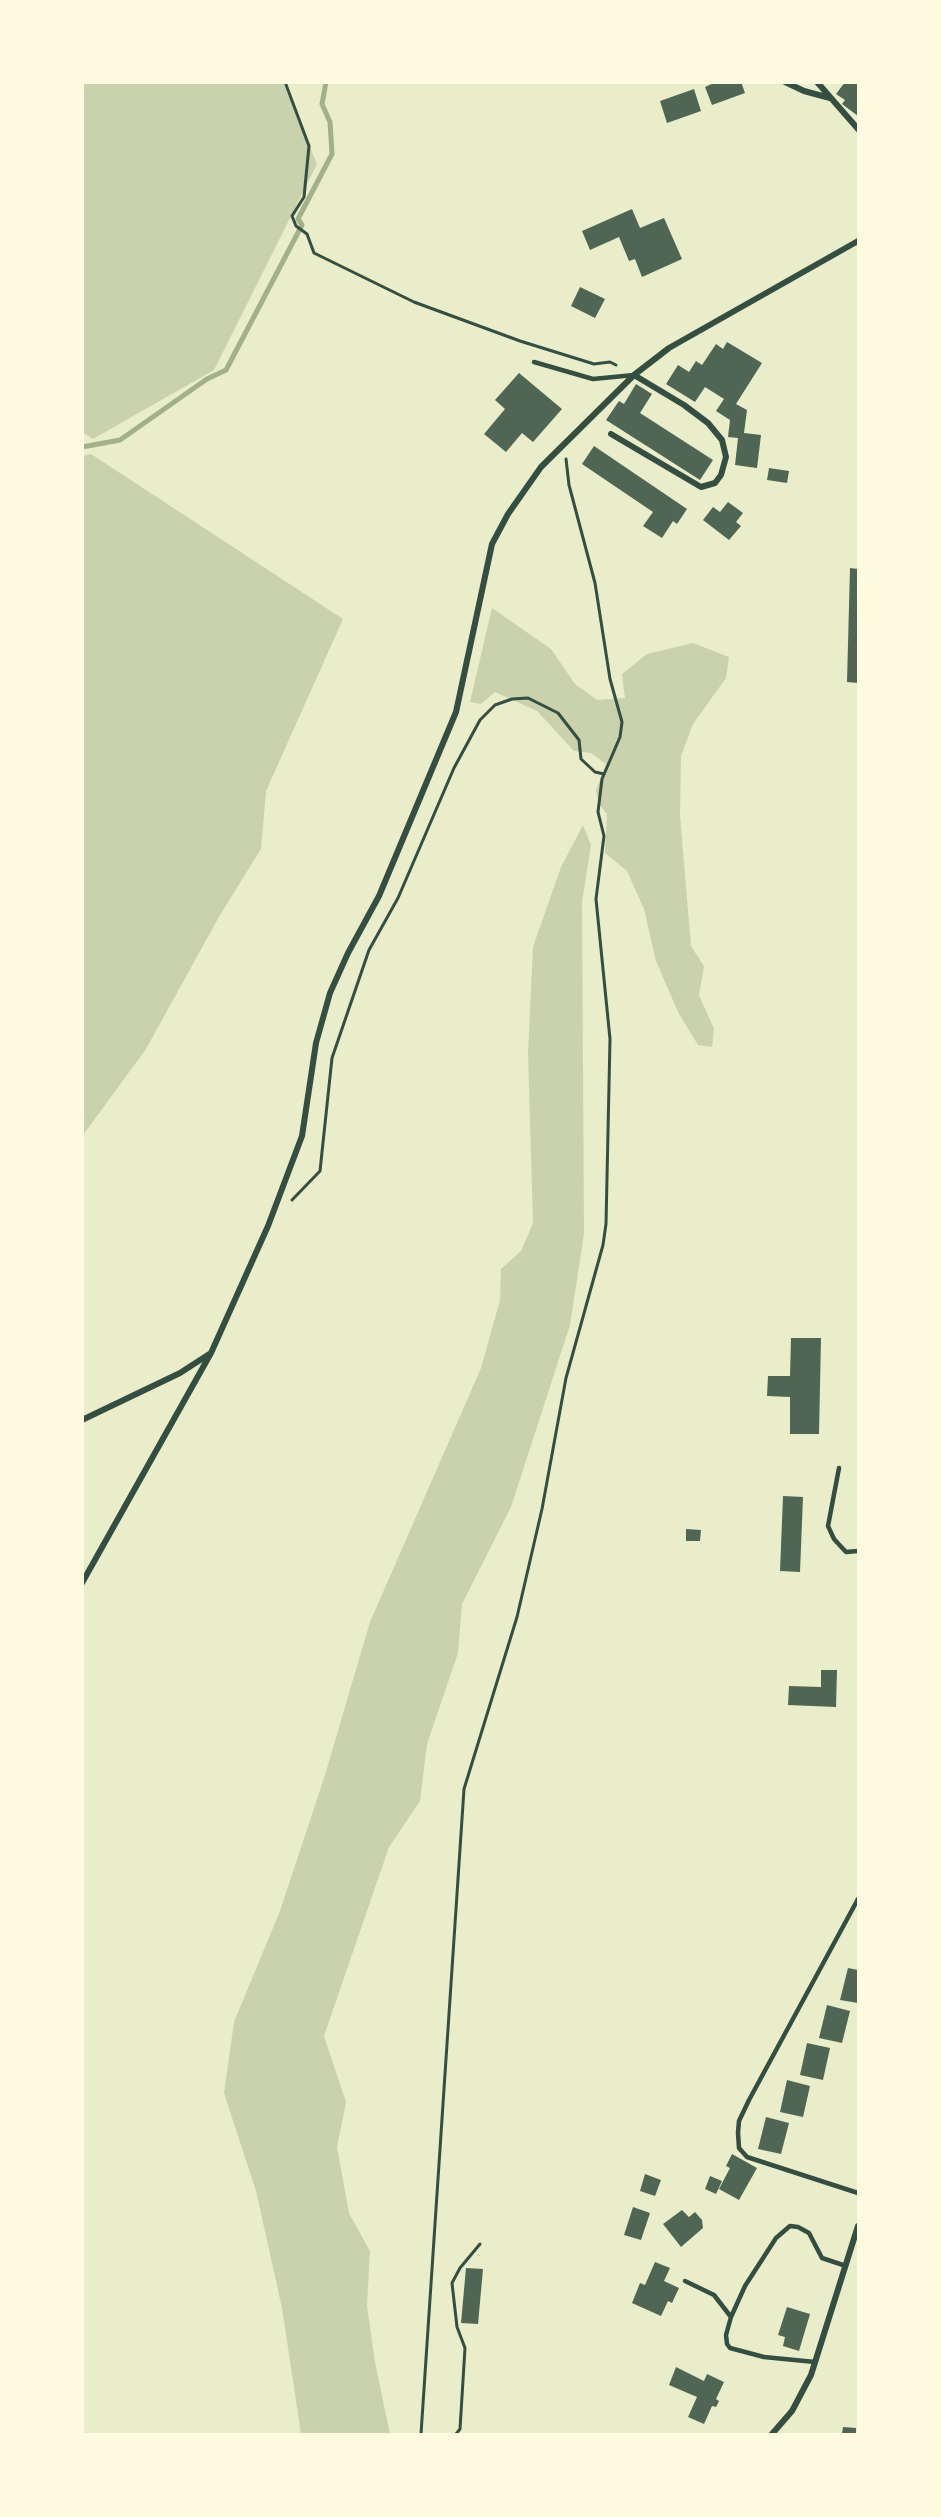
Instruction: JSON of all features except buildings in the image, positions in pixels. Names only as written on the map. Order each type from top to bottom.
[{"type":"street","points":[[784,82],[804,91],[830,98]]},
{"type":"street","points":[[817,82],[858,129]]},
{"type":"street","points":[[82,1583],[211,1353],[268,1226],[302,1136],[316,1043],[330,993],[348,953],[379,896],[456,712],[492,544],[508,514],[541,466],[634,375],[669,348],[858,241]]},
{"type":"street","points":[[611,434],[701,487],[715,483],[721,475],[726,457],[722,440],[708,423],[684,405],[634,375]]},
{"type":"street","points":[[82,1420],[180,1373],[211,1353]]},
{"type":"street","points":[[772,2434],[792,2411],[815,2362],[858,2226]]},
{"type":"lane","points":[[534,362],[593,380],[634,375]]},
{"type":"lane","points":[[839,1468],[828,1526],[834,1539],[846,1552],[858,1551]]},
{"type":"lane","points":[[858,1899],[749,2100],[739,2121],[738,2133],[739,2148],[747,2157],[858,2193]]},
{"type":"lane","points":[[815,2362],[736,2352],[726,2344],[731,2317],[745,2286],[776,2238],[790,2226],[798,2227],[809,2233],[822,2258],[846,2266]]},
{"type":"lane","points":[[685,2281],[714,2295],[731,2317]]},
{"type":"path","points":[[285,82],[309,146],[303,197],[292,216],[296,226],[307,234],[314,253],[320,258],[414,302],[541,348],[594,364],[610,362]]},
{"type":"path","points":[[421,2434],[464,1789],[517,1617],[542,1509],[566,1378],[603,1245],[606,1224],[610,1039],[596,899],[604,836],[598,812],[604,774],[620,737],[622,722],[610,679],[595,583],[569,485],[566,462]]},
{"type":"path","points":[[291,1200],[320,1172],[332,1058],[369,950],[398,898],[454,768],[480,720],[495,705],[512,699],[528,698],[558,713],[579,740],[581,759],[595,772],[604,774]]},
{"type":"path","points":[[456,2434],[460,2429],[465,2348],[457,2327],[452,2283],[460,2268],[480,2244]]},
{"type":"green space","points":[[82,83],[283,83],[317,164],[214,370],[93,439],[82,432]]},
{"type":"green space","points":[[91,454],[343,619],[266,791],[261,849],[220,915],[146,1049],[83,1135],[82,456]]},
{"type":"green space","points":[[492,608],[551,649],[575,684],[597,700],[625,698],[622,674],[647,654],[693,643],[729,657],[726,678],[693,724],[681,756],[680,815],[691,946],[704,966],[699,995],[714,1029],[712,1047],[698,1045],[678,1012],[656,961],[644,909],[627,871],[605,853],[607,814],[599,804],[596,790],[606,764],[591,753],[574,751],[537,711],[495,692],[481,704],[470,702]]},
{"type":"green space","points":[[583,825],[591,845],[582,902],[584,1234],[570,1325],[511,1507],[462,1604],[458,1653],[427,1744],[420,1801],[389,1847],[324,2036],[346,2102],[337,2147],[349,2213],[370,2251],[367,2306],[375,2362],[390,2434],[301,2434],[282,2308],[256,2191],[224,2093],[234,2022],[280,1911],[325,1775],[370,1622],[481,1368],[500,1300],[501,1269],[521,1251],[533,1223],[528,1053],[533,947],[561,867]]},
{"type":"waterway","points":[[82,447],[120,440],[207,379],[226,370],[302,225],[298,219],[332,154],[330,122],[322,104],[326,82]]}]
